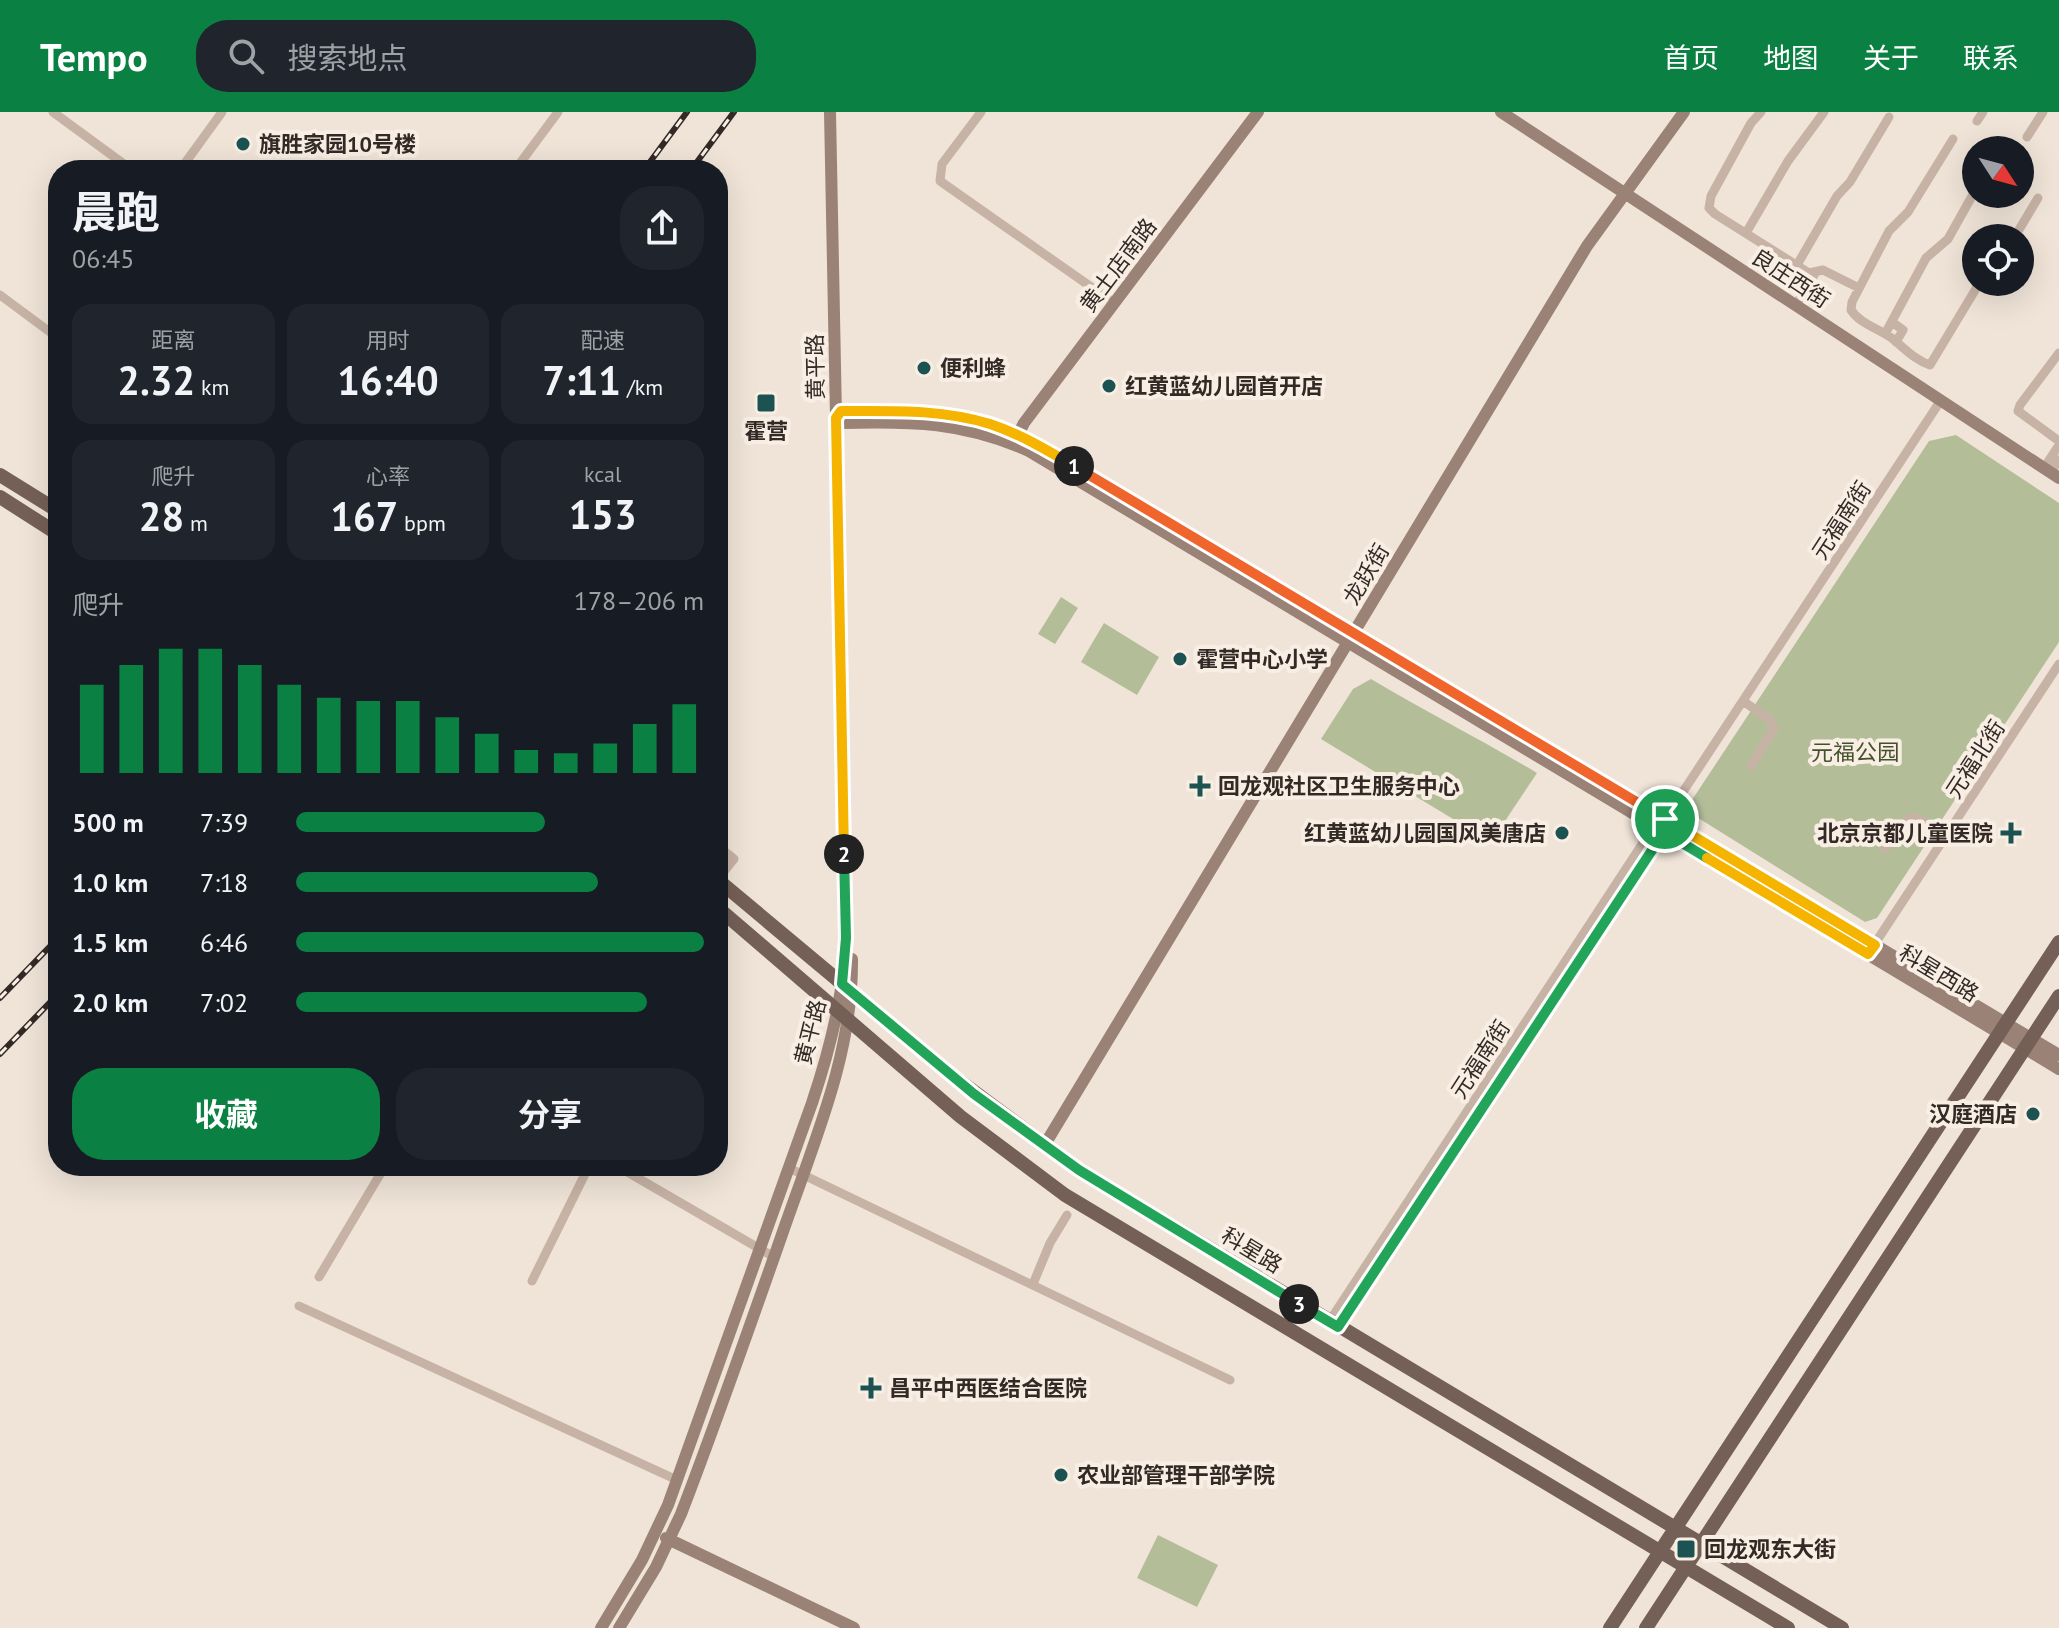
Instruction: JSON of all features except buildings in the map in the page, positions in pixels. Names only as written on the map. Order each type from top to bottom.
[{"type":"main road","points":[[0,475],[48,505]]},
{"type":"main road","points":[[0,497],[48,528]]},
{"type":"main road","name":"科星路","points":[[728,888],[974,1094],[1120,1197],[1842,1628]]},
{"type":"main road","points":[[728,917],[961,1117],[1065,1195],[1788,1628]]},
{"type":"main road","points":[[1610,1628],[2059,942]]},
{"type":"main road","points":[[1646,1628],[2059,996]]},
{"type":"street","points":[[53,112],[118,160]]},
{"type":"street","points":[[187,160],[222,112]]},
{"type":"street","points":[[522,160],[558,112]]},
{"type":"street","name":"黄平路","points":[[830,112],[840,417]]},
{"type":"street","name":"黄平路","points":[[619,1628],[670,1540],[836,1079],[849,1022],[836,112]]},
{"type":"street","points":[[981,112],[942,164],[940,181],[1114,303]]},
{"type":"street","name":"黄土店南路","points":[[1016,440],[1114,303],[1258,112]]},
{"type":"street","name":"良庄西街","points":[[1501,112],[2051,473]]},
{"type":"street","name":"龙跃街","points":[[1044,1146],[1587,246],[1684,112]]},
{"type":"street","points":[[1761,112],[1751,123],[1709,202],[1713,212],[1797,265],[1813,272],[1825,271],[1859,288]]},
{"type":"street","points":[[1746,233],[1792,156],[1824,112]]},
{"type":"street","points":[[2028,136],[2043,112]]},
{"type":"street","points":[[1797,265],[1838,193],[1850,182],[1889,117]]},
{"type":"street","points":[[1953,139],[1911,207],[1889,231],[1851,304],[1852,312],[1927,365],[1932,364],[1972,296]]},
{"type":"street","points":[[2022,224],[2038,198]]},
{"type":"street","points":[[1885,334],[1926,258],[1948,239],[1965,208]]},
{"type":"street","points":[[1794,304],[1813,272]]},
{"type":"street","points":[[0,295],[48,331]]},
{"type":"street","points":[[1892,322],[1903,330],[1896,342]]},
{"type":"street","points":[[2051,473],[2058,438],[2018,411],[2059,353]]},
{"type":"street","name":"元福南街","points":[[1334,1324],[1941,400]]},
{"type":"street","name":"科星西路","points":[[840,417],[942,414],[988,424],[2002,1028],[2028,1043],[2059,1055]]},
{"type":"street","points":[[2051,473],[2059,460]]},
{"type":"street","name":"元福北街","points":[[1871,950],[2059,664]]},
{"type":"street","points":[[1743,701],[1774,726],[1773,734],[1751,766]]},
{"type":"street","points":[[1885,849],[1905,820],[1911,817],[1919,817],[1946,836]]},
{"type":"street","name":"黄平路","points":[[601,1628],[656,1533],[677,1480],[761,1250],[847,988]]},
{"type":"street","name":"科星西路","points":[[2028,1043],[2059,1069]]},
{"type":"street","points":[[789,1168],[1230,1380]]},
{"type":"street","points":[[319,1277],[379,1176]]},
{"type":"street","points":[[532,1281],[584,1176]]},
{"type":"street","points":[[634,1176],[774,1257]]},
{"type":"street","points":[[1033,1284],[1050,1243],[1067,1215]]},
{"type":"street","points":[[299,1306],[677,1480]]},
{"type":"street","points":[[656,1533],[824,1621],[854,1628]]},
{"type":"green space","name":"元福公园","points":[[1956,435],[2059,503],[2059,642],[1877,918],[1865,922],[1695,816],[1692,800],[1929,441]]},
{"type":"green space","points":[[1061,597],[1078,608],[1055,644],[1038,634]]},
{"type":"green space","points":[[1104,623],[1159,657],[1137,695],[1081,662]]},
{"type":"green space","points":[[1371,679],[1537,773],[1491,842],[1321,739],[1353,689]]},
{"type":"green space","points":[[1158,1535],[1218,1565],[1197,1607],[1137,1578]]},
{"type":"railway","points":[[651,160],[687,112]]},
{"type":"railway","points":[[698,160],[734,112]]},
{"type":"railway","points":[[0,998],[48,948]]},
{"type":"railway","points":[[0,1054],[48,1004]]},
{"type":"place","name":"旗胜家园10号楼","points":[[243,144]]},
{"type":"place","name":"便利蜂","points":[[924,368]]},
{"type":"place","name":"红黄蓝幼儿园首开店","points":[[1109,386]]},
{"type":"place","name":"霍营","points":[[766,403]]},
{"type":"place","name":"霍营中心小学","points":[[1180,659]]},
{"type":"place","name":"回龙观社区卫生服务中心","points":[[1200,786]]},
{"type":"place","name":"红黄蓝幼儿园国风美唐店","points":[[1562,833]]},
{"type":"place","name":"北京京都儿童医院","points":[[2011,833]]},
{"type":"place","name":"汉庭酒店","points":[[2033,1114]]},
{"type":"place","name":"昌平中西医结合医院","points":[[871,1388]]},
{"type":"place","name":"农业部管理干部学院","points":[[1061,1475]]},
{"type":"place","name":"回龙观东大街","points":[[1686,1549]]},
{"type":"route","points":[[841,411],[932,413],[988,424],[1024,438],[1665,819],[1875,945],[1868,954],[1664,832],[1338,1327],[1079,1170],[974,1094],[842,984],[846,926],[836,418],[841,411]]}]
